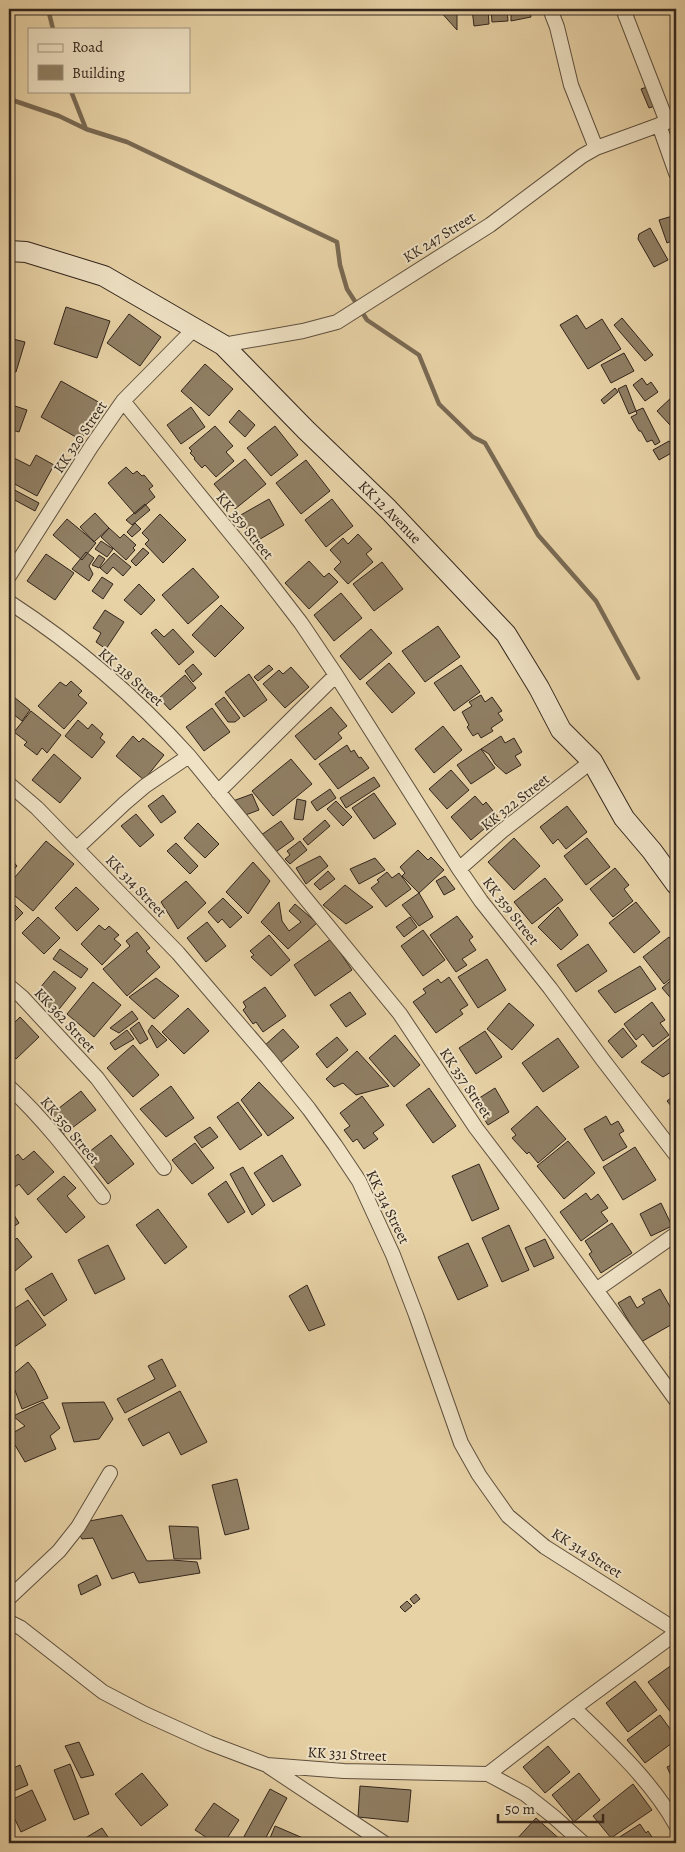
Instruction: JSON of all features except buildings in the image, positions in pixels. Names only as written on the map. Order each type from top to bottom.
[{"type":"main road","name":"KK 12 Avenue","points":[[9,251],[26,252],[104,276],[223,345],[306,430],[388,509],[506,634],[539,688],[561,730],[592,761],[624,818],[652,851],[676,884]]},
{"type":"street","points":[[550,9],[557,27],[572,86],[596,148]]},
{"type":"street","points":[[623,9],[667,122],[676,173]]},
{"type":"street","name":"KK 247 Street","points":[[223,345],[303,331],[337,322],[490,224],[582,156],[596,148],[667,122]]},
{"type":"street","name":"KK 320 Street","points":[[9,576],[91,447],[123,401],[194,329]]},
{"type":"street","name":"KK 359 Street","points":[[123,401],[301,623],[481,901],[539,974],[676,1155]]},
{"type":"street","name":"KK 318 Street","points":[[9,602],[37,620],[101,670],[158,722],[218,792]]},
{"type":"street","points":[[218,792],[336,675]]},
{"type":"street","points":[[77,848],[104,821],[145,786],[189,756]]},
{"type":"street","name":"KK 322 Street","points":[[459,869],[508,826],[592,761]]},
{"type":"street","name":"KK 314 Street","points":[[9,784],[37,808],[178,953],[309,1109],[359,1181],[393,1255],[461,1443],[478,1475],[508,1516],[544,1547],[676,1632]]},
{"type":"street","name":"KK 357 Street","points":[[218,792],[400,1014],[476,1128],[536,1207],[676,1400]]},
{"type":"street","name":"KK 362 Street","points":[[9,986],[22,997],[97,1078],[164,1168]]},
{"type":"street","name":"KK 350 Street","points":[[9,1087],[26,1103],[62,1144],[103,1197]]},
{"type":"street","points":[[596,1290],[676,1234]]},
{"type":"street","points":[[9,1598],[59,1551],[78,1526],[110,1473]]},
{"type":"street","name":"KK 331 Street","points":[[9,1622],[21,1628],[103,1692],[145,1714],[209,1743],[267,1765],[344,1771],[488,1774]]},
{"type":"street","points":[[583,1843],[524,1794],[488,1774],[676,1632]]},
{"type":"street","points":[[574,1708],[628,1762],[668,1810],[676,1825]]},
{"type":"street","points":[[267,1765],[384,1843]]},
{"type":"waterway","points":[[48,9],[53,28]]},
{"type":"waterway","points":[[71,92],[86,129]]},
{"type":"waterway","points":[[9,99],[59,116],[86,129],[127,142],[337,242],[340,265],[347,289],[367,320],[419,355],[439,404],[473,437],[485,443],[538,535],[596,601],[638,678]]}]
